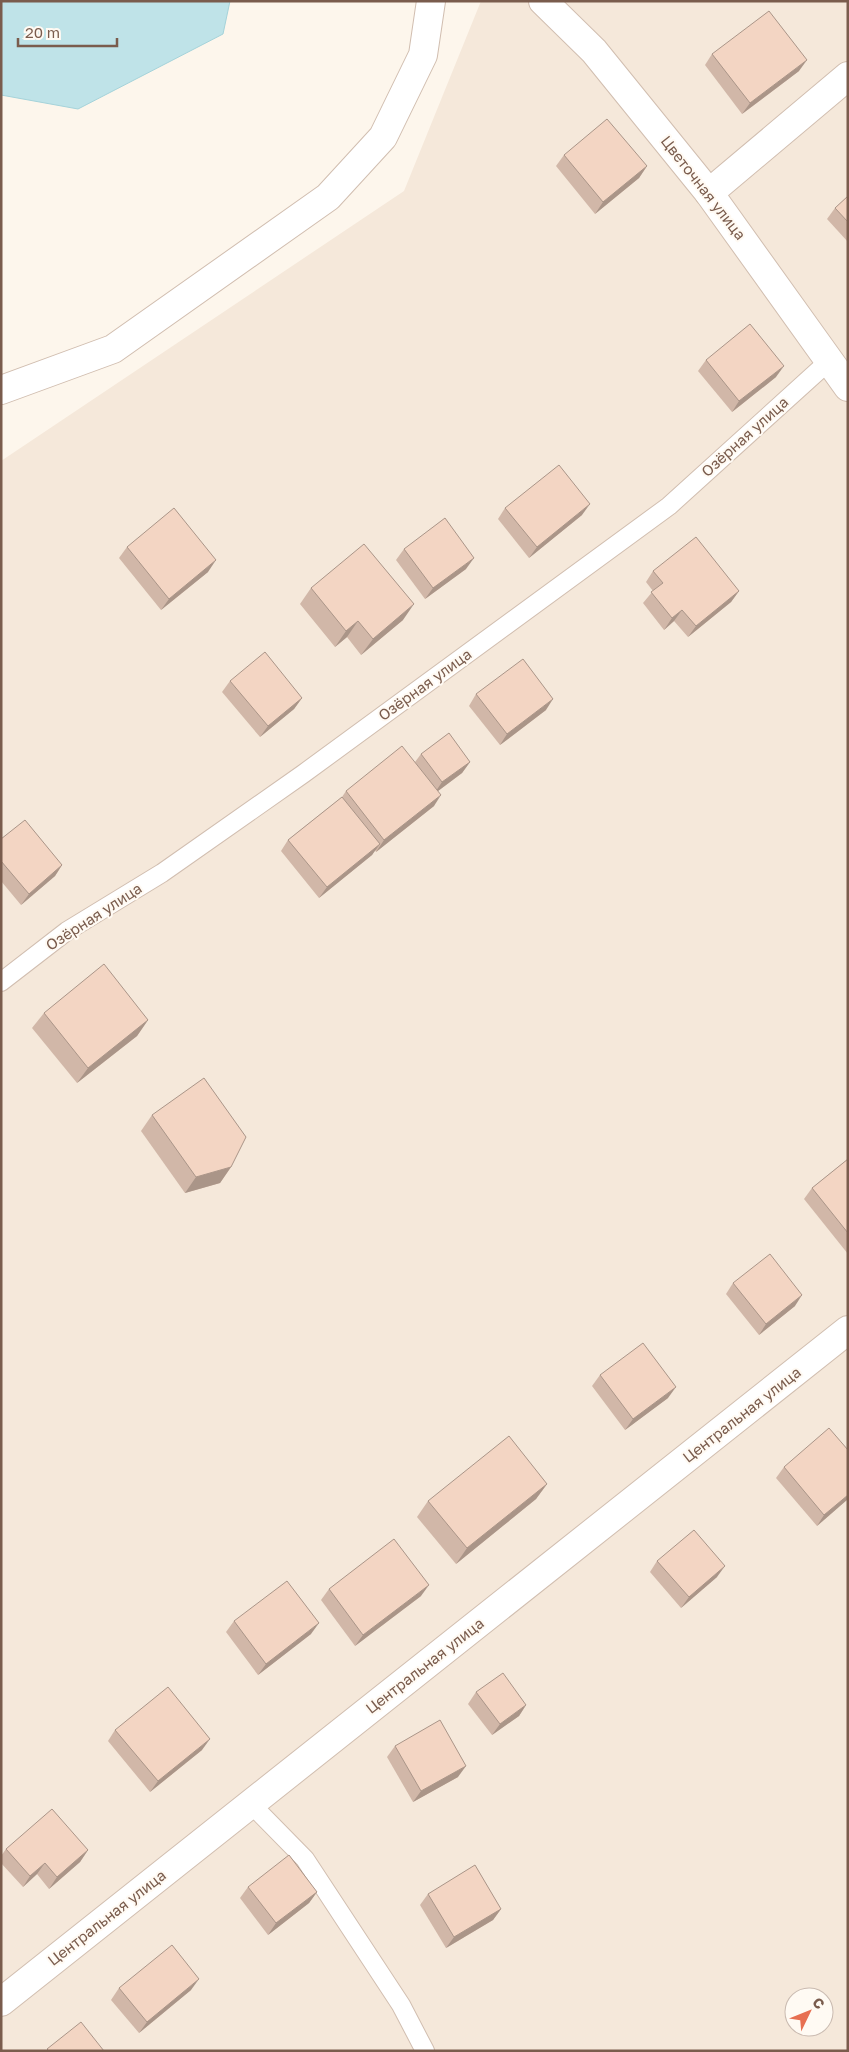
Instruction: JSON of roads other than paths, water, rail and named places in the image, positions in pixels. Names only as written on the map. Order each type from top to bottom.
[{"type":"street","points":[[1,390],[113,349],[328,197],[382,137],[423,55],[431,1]]},
{"type":"street","name":"Цветочная улица","points":[[543,1],[594,51],[709,193],[848,387]]},
{"type":"street","points":[[709,193],[848,76]]},
{"type":"street","name":"Центральная улица","points":[[1,2002],[848,1330]]},
{"type":"lane","name":"Озёрная улица","points":[[1,982],[67,930],[162,874],[303,774],[669,506],[829,361]]},
{"type":"lane","points":[[251,1804],[305,1859],[401,2004],[425,2051]]},
{"type":"water","points":[[1,1],[230,1],[223,34],[78,109],[1,95]]}]
